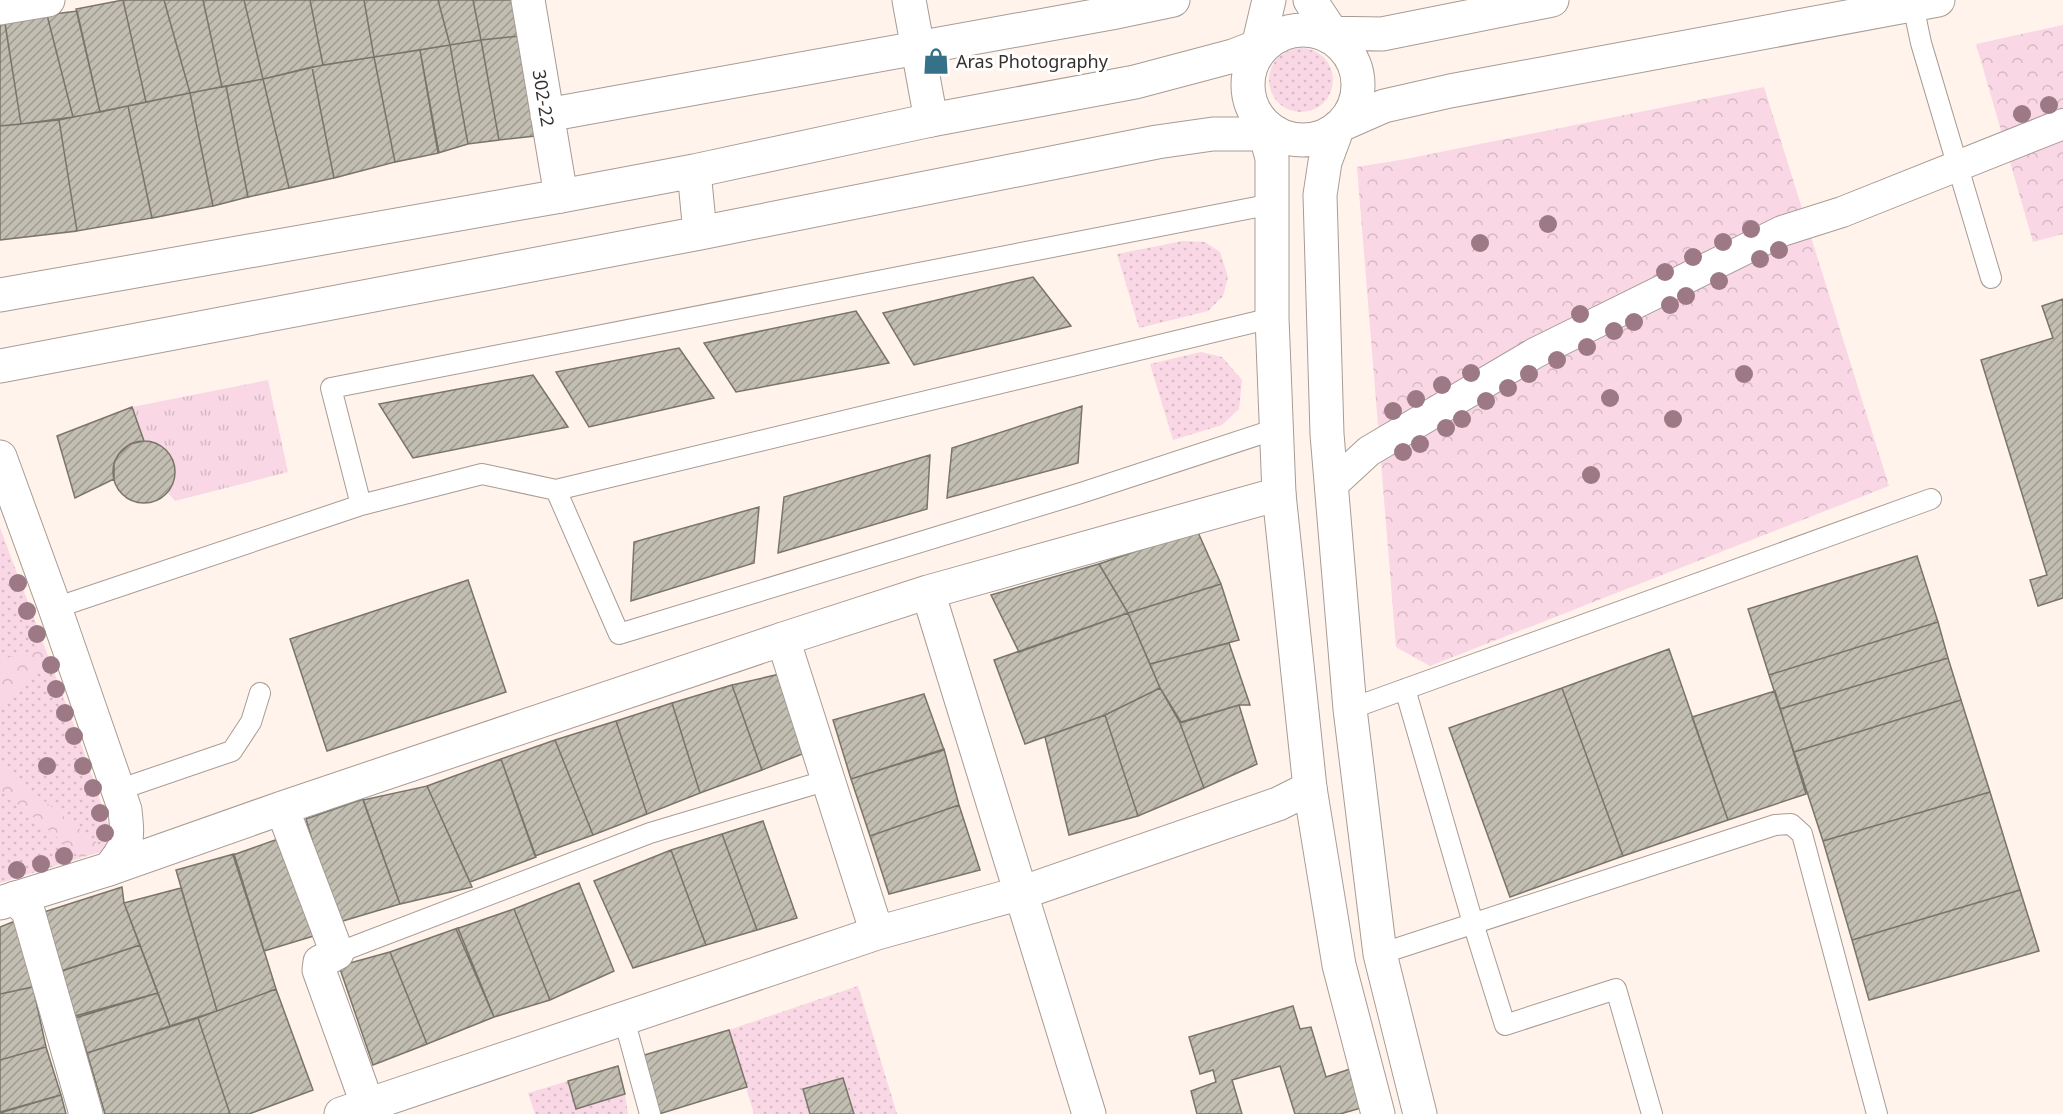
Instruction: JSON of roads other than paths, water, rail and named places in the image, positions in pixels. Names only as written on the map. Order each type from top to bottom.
[{"type":"main road","name":"302-22","points":[[528,0],[561,196]]},
{"type":"main road","points":[[909,0],[932,120]]},
{"type":"main road","points":[[547,116],[1173,0]]},
{"type":"main road","points":[[1269,0],[1261,48],[1249,72],[1247,90],[1252,107],[1268,130],[1272,159],[1272,318],[1279,494],[1310,788],[1339,964],[1378,1114]]},
{"type":"main road","points":[[1310,0],[1330,37],[1349,56],[1357,73],[1358,91],[1353,109],[1340,126],[1325,162],[1320,195],[1330,487],[1350,709],[1380,954],[1420,1114]]},
{"type":"main road","points":[[0,295],[561,196],[694,171],[932,120],[1135,82],[1261,48],[1285,33],[1303,30],[1330,37],[1382,34],[1552,0]]},
{"type":"main road","points":[[2,369],[1157,142],[1213,134],[1268,130],[1292,140],[1308,140],[1324,136],[1384,106],[1450,91],[1925,2]]},
{"type":"main road","points":[[694,171],[700,233]]},
{"type":"main road","points":[[0,456],[125,810],[128,837],[121,855],[109,869]]},
{"type":"main road","points":[[8,900],[109,869],[282,808],[928,592],[1279,494]]},
{"type":"main road","points":[[928,592],[1089,1114]]},
{"type":"main road","points":[[783,639],[877,933]]},
{"type":"main road","points":[[282,808],[337,953],[324,959],[319,970],[355,1110],[877,933],[1021,893],[1278,804],[1310,788]]},
{"type":"main road","points":[[8,900],[28,911],[86,1114]]},
{"type":"street","points":[[1330,487],[1369,451],[1535,353],[1782,231],[1842,212],[2063,124]]},
{"type":"lane","points":[[1925,2],[1921,43],[1991,278]]},
{"type":"lane","points":[[361,505],[331,388],[1272,204]]},
{"type":"lane","points":[[55,608],[361,505],[482,474],[556,490],[1272,318]]},
{"type":"lane","points":[[556,490],[619,634],[1081,493],[1276,429]]},
{"type":"lane","points":[[1350,709],[1931,499]]},
{"type":"lane","points":[[1405,689],[1505,1025],[1616,989],[1652,1114]]},
{"type":"lane","points":[[118,790],[232,752],[251,722],[260,693]]},
{"type":"lane","points":[[337,953],[650,833],[828,780]]},
{"type":"lane","points":[[1380,954],[1775,825],[1791,824],[1802,834],[1877,1114]]},
{"type":"lane","points":[[624,1019],[650,1114]]},
{"type":"place","name":"Aras Photography","points":[[936,61]]}]
